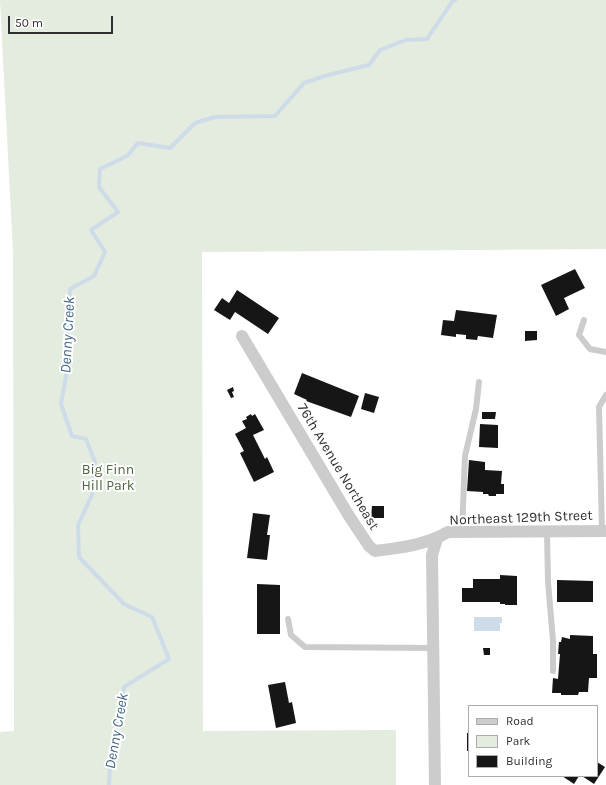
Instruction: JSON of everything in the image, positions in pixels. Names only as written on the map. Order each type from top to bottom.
[{"type":"street","name":"76th Avenue Northeast","points":[[242,336],[369,546],[375,551],[404,547],[437,539]]},
{"type":"street","name":"Northeast 129th Street","points":[[437,539],[448,532],[604,531]]},
{"type":"street","points":[[435,785],[432,555],[437,539]]},
{"type":"lane","points":[[584,320],[579,335],[590,349],[606,352]]},
{"type":"lane","points":[[462,532],[465,456],[476,409],[479,382]]},
{"type":"lane","points":[[604,531],[599,407],[606,395]]},
{"type":"lane","points":[[546,531],[548,582],[553,641],[553,671]]},
{"type":"lane","points":[[288,620],[291,635],[305,647],[434,648]]},
{"type":"green space","name":"Big Finn Hill Park","points":[[0,0],[606,0],[606,249],[202,252],[203,731],[396,730],[396,785],[0,785],[0,732],[14,731],[13,253]]},
{"type":"water","points":[[474,617],[502,617],[500,631],[474,631]]},
{"type":"building","points":[[575,269],[585,288],[564,298],[569,309],[556,316],[541,285]]},
{"type":"building","points":[[237,290],[279,318],[268,334],[235,312],[230,320],[214,310],[222,298],[229,303]]},
{"type":"building","points":[[456,310],[497,315],[493,338],[478,336],[477,340],[466,339],[466,335],[456,334],[456,337],[441,335],[443,320],[454,321]]},
{"type":"building","points":[[525,331],[537,331],[537,340],[525,341]]},
{"type":"building","points":[[302,373],[359,396],[351,417],[306,401],[307,400],[294,394]]},
{"type":"building","points":[[233,387],[234,391],[232,392],[234,397],[231,398],[227,390]]},
{"type":"building","points":[[365,393],[379,397],[374,413],[361,409]]},
{"type":"building","points":[[482,412],[496,412],[495,419],[482,419]]},
{"type":"building","points":[[251,414],[252,416],[255,414],[264,430],[253,435],[265,459],[267,457],[274,472],[254,482],[240,453],[244,451],[235,434],[246,428],[242,421],[247,419],[246,417]]},
{"type":"building","points":[[480,424],[498,425],[498,448],[479,447]]},
{"type":"building","points":[[469,460],[485,462],[485,470],[502,471],[501,484],[504,484],[504,494],[489,496],[488,494],[483,494],[483,492],[467,491]]},
{"type":"building","points":[[372,506],[384,506],[384,518],[371,518]]},
{"type":"building","points":[[253,513],[270,515],[267,535],[270,535],[267,560],[247,558]]},
{"type":"building","points":[[500,575],[517,576],[517,605],[505,605],[500,604],[500,602],[462,602],[462,588],[473,588],[473,579],[500,579]]},
{"type":"building","points":[[557,580],[593,581],[593,602],[557,602]]},
{"type":"building","points":[[257,584],[280,585],[280,634],[257,634]]},
{"type":"building","points":[[570,635],[593,636],[593,654],[597,654],[597,678],[589,678],[588,692],[579,692],[578,695],[561,695],[561,693],[552,693],[553,678],[558,679],[560,654],[558,654],[559,642],[561,642],[562,637],[570,639]]},
{"type":"building","points":[[483,648],[490,648],[490,655],[484,655]]},
{"type":"building","points":[[285,682],[289,703],[292,702],[296,723],[276,728],[268,685]]},
{"type":"building","points":[[467,733],[468,733],[468,751]]},
{"type":"building","points":[[598,763],[605,767],[594,784],[584,777],[598,777]]},
{"type":"building","points":[[564,777],[578,777],[574,784]]},
{"type":"waterway","name":"Denny Creek","points":[[109,785],[111,750],[124,687],[169,659],[152,617],[124,604],[79,557],[78,525],[92,495],[95,462],[86,439],[72,436],[61,404],[66,376],[70,289],[94,276],[105,252],[91,230],[118,212],[99,187],[100,169],[127,156],[138,143],[170,148],[195,123],[215,117],[275,116],[304,83],[328,75],[369,65],[380,50],[406,40],[427,39],[452,2],[455,0]]}]
